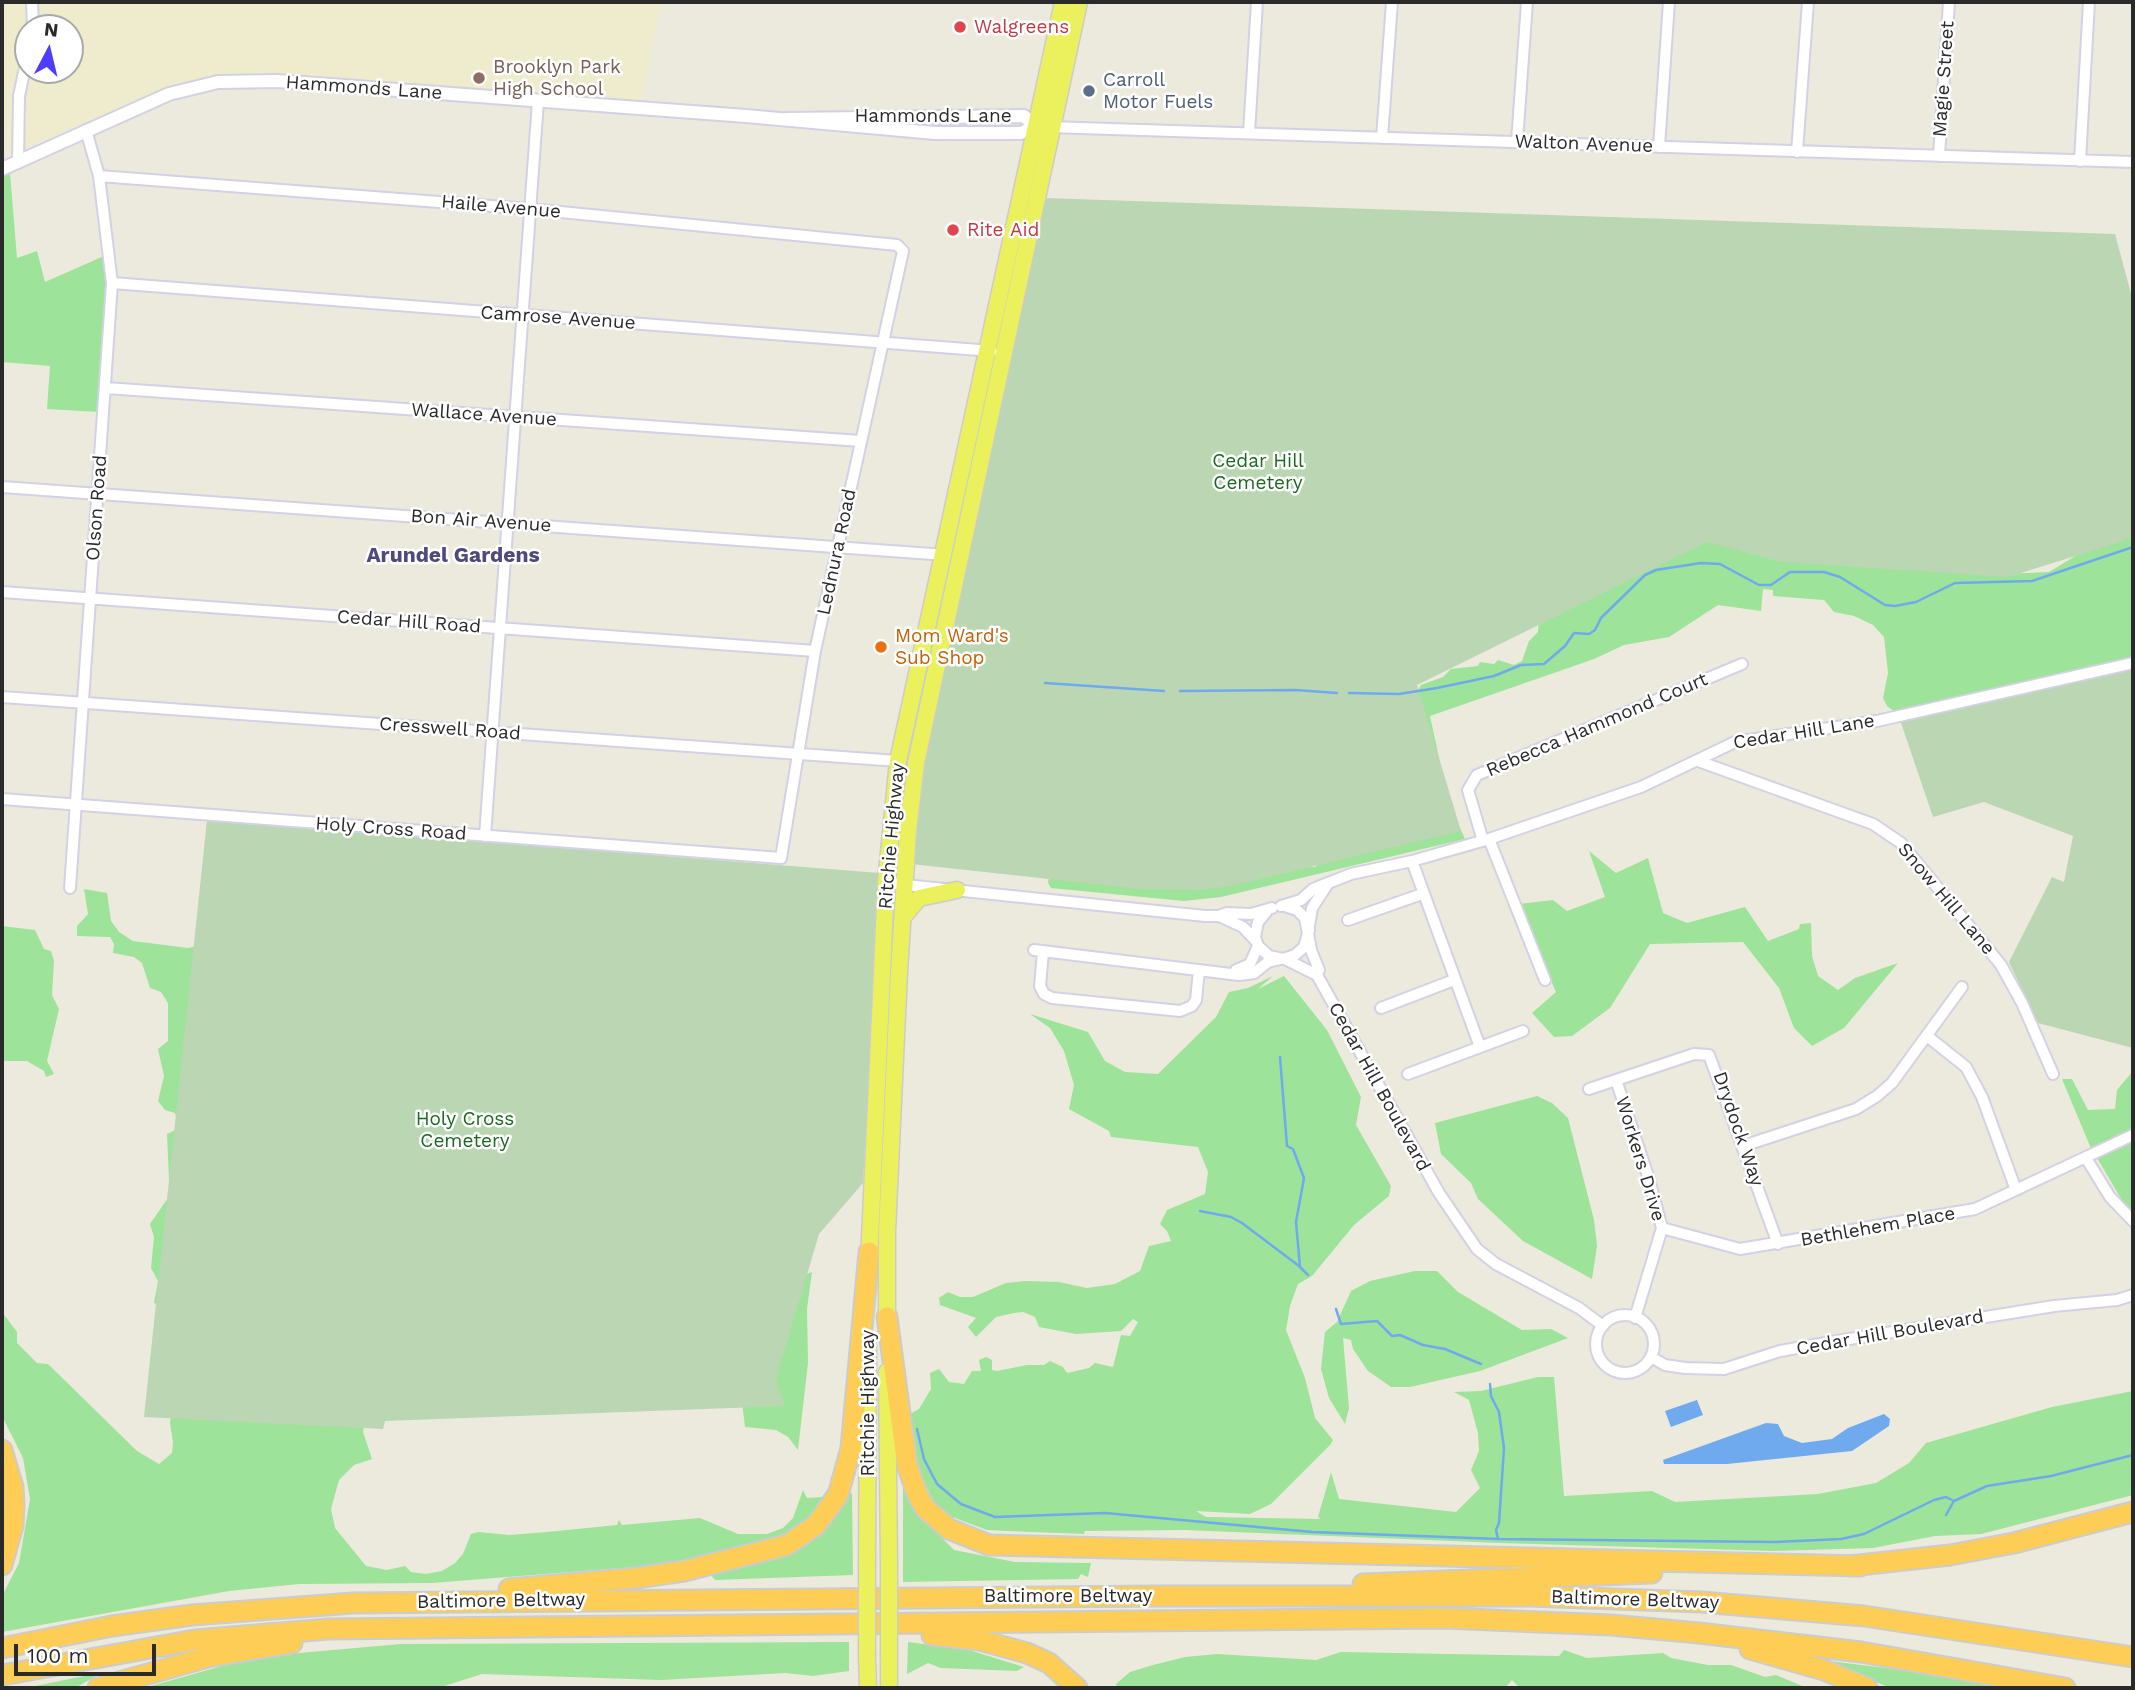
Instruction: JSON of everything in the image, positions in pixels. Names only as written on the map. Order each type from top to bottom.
[{"type":"highway","points":[[353,1603],[636,1578],[766,1551],[802,1536],[828,1511],[843,1483],[848,1466],[857,1399],[869,1252]]},
{"type":"highway","points":[[887,1317],[907,1465],[918,1496],[926,1509],[949,1529],[989,1545],[1860,1566]]},
{"type":"highway","points":[[2,1450],[13,1487],[14,1505],[13,1526],[2,1565]]},
{"type":"highway","points":[[1159,1596],[1330,1585],[1860,1566],[2014,1543],[2133,1512]]},
{"type":"highway","name":"Baltimore Beltway","points":[[2,1648],[112,1626],[192,1615],[353,1603],[1159,1596],[1517,1596],[1702,1602],[1914,1622],[2133,1657]]},
{"type":"highway","name":"Baltimore Beltway","points":[[2,1675],[195,1640],[328,1629],[816,1626],[1356,1618],[1611,1625],[1861,1653],[2065,1688]]},
{"type":"highway","points":[[1611,1625],[1761,1651],[1824,1670],[1867,1688]]},
{"type":"highway","points":[[816,1626],[954,1636],[1004,1645],[1049,1663],[1077,1688]]},
{"type":"highway","points":[[98,1688],[208,1657],[274,1645],[428,1628]]},
{"type":"main road","name":"Ritchie Highway","points":[[867,1688],[869,1252],[886,883],[898,761],[1063,2]]},
{"type":"main road","name":"Ritchie Highway","points":[[889,1688],[887,1317],[890,1158],[904,885],[916,763],[1079,2]]},
{"type":"main road","points":[[902,919],[909,906],[919,898],[957,890]]},
{"type":"street","points":[[1249,133],[1257,2]]},
{"type":"street","points":[[1382,138],[1392,2]]},
{"type":"street","points":[[1517,142],[1527,2]]},
{"type":"street","points":[[1659,147],[1669,2]]},
{"type":"street","points":[[1797,152],[1808,2]]},
{"type":"street","name":"Magie Street","points":[[1939,156],[1949,2]]},
{"type":"street","points":[[2080,161],[2089,2]]},
{"type":"street","name":"Hammonds Lane","points":[[2,169],[169,94],[218,82],[277,81],[786,119],[935,133],[1021,133],[1035,126],[1024,116],[786,119]]},
{"type":"street","points":[[18,162],[22,84]]},
{"type":"street","points":[[485,836],[520,315],[538,101]]},
{"type":"street","points":[[875,128],[885,122],[924,122],[934,116]]},
{"type":"street","points":[[935,133],[942,124],[966,121],[971,117]]},
{"type":"street","name":"Walton Avenue","points":[[1035,126],[2133,162]]},
{"type":"street","name":"Olson Road","points":[[70,888],[85,703],[112,283],[99,176],[86,130]]},
{"type":"street","name":"Haile Avenue","points":[[99,176],[530,209],[902,247]]},
{"type":"street","name":"Lednura Road","points":[[781,858],[815,651],[902,247]]},
{"type":"street","name":"Camrose Avenue","points":[[112,283],[1004,352]]},
{"type":"street","name":"Wallace Avenue","points":[[106,388],[861,442]]},
{"type":"street","name":"Bon Air Avenue","points":[[2,487],[960,556]]},
{"type":"street","name":"Cedar Hill Road","points":[[2,593],[815,651]]},
{"type":"street","name":"Cedar Hill Lane","points":[[1276,907],[1301,900],[1313,890],[1351,874],[1412,861],[1486,840],[1641,787],[1735,742],[1877,721],[2133,663]]},
{"type":"street","name":"Rebecca Hammond Court","points":[[1545,980],[1468,790],[1477,775],[1742,664]]},
{"type":"street","name":"Cresswell Road","points":[[2,697],[898,761]]},
{"type":"street","name":"Snow Hill Lane","points":[[1698,761],[1873,824],[1901,843],[2001,965],[2022,1003],[2053,1074]]},
{"type":"street","name":"Holy Cross Road","points":[[2,799],[781,858]]},
{"type":"street","points":[[1412,861],[1480,1047]]},
{"type":"street","points":[[886,883],[1219,916],[1243,927],[1269,956],[1283,958],[1317,975]]},
{"type":"street","points":[[1199,970],[1196,1000],[1186,1010],[1052,998],[1044,994],[1040,986],[1038,951],[1199,970],[1226,974],[1254,972],[1268,962],[1304,947],[1312,908],[1327,885]]},
{"type":"street","points":[[1348,920],[1422,894]]},
{"type":"street","points":[[1219,916],[1227,913],[1251,914],[1276,907],[1297,910],[1309,928]]},
{"type":"street","points":[[1226,974],[1248,966],[1257,943],[1258,922],[1276,907]]},
{"type":"street","name":"Cedar Hill Boulevard","points":[[1309,928],[1311,950],[1320,970],[1317,975],[1462,1230],[1477,1249],[1496,1264],[1579,1308],[1603,1326]]},
{"type":"street","points":[[1381,1008],[1454,980]]},
{"type":"street","points":[[1743,1146],[1856,1109],[1877,1096],[1892,1083],[1962,988]]},
{"type":"street","points":[[1408,1074],[1523,1031]]},
{"type":"street","points":[[1927,1036],[1966,1067],[1982,1097],[2017,1190]]},
{"type":"street","name":"Drydock Way","points":[[1589,1089],[1694,1054],[1710,1055],[1778,1244]]},
{"type":"street","name":"Workers Drive","points":[[1616,1080],[1662,1227],[1635,1318]]},
{"type":"street","name":"Bethlehem Place","points":[[1662,1227],[1740,1249],[1975,1209],[2133,1135]]},
{"type":"street","points":[[2086,1158],[2109,1197],[2133,1221]]},
{"type":"street","name":"Cedar Hill Boulevard","points":[[1651,1357],[1665,1365],[1724,1369],[1780,1352],[1843,1340],[2054,1306],[2117,1300],[2133,1295]]},
{"type":"street","points":[[1614,1318],[1635,1318],[1652,1334],[1651,1357],[1636,1371],[1627,1373],[1610,1369],[1598,1355],[1597,1346],[1603,1326],[1614,1318]]},
{"type":"shaded area","name":"Brooklyn Park High School","points":[[2,2],[662,2],[641,102],[239,75],[194,80],[168,88],[9,154],[2,68]]},
{"type":"green space","points":[[10,173],[17,258],[37,251],[45,282],[104,256],[106,293],[99,412],[47,409],[50,366],[2,362],[2,176]]},
{"type":"green space","name":"Cedar Hill Cemetery","points":[[1044,198],[2115,234],[2133,301],[2133,538],[2008,577],[1781,562],[1707,542],[1417,685],[1461,831],[1231,886],[1200,890],[1141,889],[911,864],[922,764]]},
{"type":"green space","points":[[1621,519],[2003,574],[2049,572],[2133,521],[2133,657],[1895,712],[1887,706],[1883,698],[1888,673],[1884,637],[1873,625],[1854,616],[1834,612],[1824,600],[1773,596],[1773,590],[1763,589],[1761,611],[1718,605],[1669,637],[1624,645],[1594,659],[1430,716],[1449,804],[1465,839],[1221,897],[1184,901],[1051,888],[1048,883],[1050,870],[1315,867],[1323,861],[1421,685],[1443,677],[1451,669],[1478,666],[1480,662],[1494,664],[1498,660],[1514,665],[1522,661],[1529,641],[1538,632],[1539,619]]},
{"type":"green space","points":[[2133,665],[2133,1048],[2038,1023],[2009,962],[2052,877],[2064,882],[2073,836],[1984,802],[1933,817],[1900,720]]},
{"type":"green space","name":"Holy Cross Cemetery","points":[[207,820],[880,873],[863,1183],[819,1234],[776,1380],[785,1406],[385,1421],[383,1429],[144,1417]]},
{"type":"green space","points":[[1589,851],[1616,873],[1648,858],[1663,913],[1687,923],[1745,907],[1768,941],[1799,929],[1800,924],[1811,923],[1812,956],[1818,976],[1838,990],[1855,978],[1898,963],[1844,1028],[1812,1046],[1794,1028],[1779,988],[1743,942],[1650,944],[1610,1008],[1572,1036],[1554,1037],[1532,1013],[1556,992],[1519,904],[1553,900],[1567,911],[1605,897]]},
{"type":"green space","points":[[84,889],[107,893],[111,921],[119,932],[133,941],[188,948],[202,945],[801,1276],[812,1272],[807,1309],[808,1363],[798,1450],[788,1437],[776,1430],[745,1427],[742,1402],[367,1408],[363,1432],[372,1459],[354,1465],[339,1480],[331,1509],[335,1528],[366,1566],[387,1570],[405,1566],[411,1572],[426,1574],[442,1571],[455,1563],[463,1554],[471,1534],[478,1532],[509,1535],[547,1532],[617,1525],[619,1520],[622,1525],[700,1518],[738,1534],[767,1534],[783,1528],[793,1518],[803,1490],[807,1498],[822,1497],[831,1484],[817,1517],[783,1539],[659,1565],[432,1583],[299,1584],[229,1591],[2,1632],[2,1596],[19,1563],[30,1499],[23,1458],[2,1416],[2,1312],[17,1332],[17,1343],[37,1363],[48,1364],[137,1451],[159,1464],[172,1453],[172,1408],[158,1305],[154,1303],[158,1281],[151,1268],[154,1237],[150,1224],[177,1185],[169,1179],[167,1134],[180,1128],[175,1113],[165,1110],[158,1101],[164,1076],[158,1049],[168,1041],[168,1003],[161,992],[150,988],[142,963],[134,957],[113,953],[114,944],[110,937],[77,936],[77,926],[88,914]]},
{"type":"green space","points":[[2,926],[35,930],[44,949],[51,951],[54,961],[52,995],[59,1009],[47,1061],[54,1074],[46,1077],[44,1071],[27,1061],[2,1061]]},
{"type":"green space","points":[[1273,976],[1258,989],[1284,976],[1327,1030],[1361,1097],[1356,1125],[1391,1186],[1389,1196],[1354,1225],[1312,1276],[1298,1284],[1290,1306],[1286,1330],[1305,1378],[1315,1418],[1333,1440],[1330,1445],[1271,1504],[1250,1514],[1196,1511],[1206,1517],[1321,1519],[1318,1517],[1331,1472],[1339,1499],[1456,1512],[1480,1488],[1471,1470],[1479,1451],[1478,1433],[1469,1400],[1454,1392],[1481,1391],[1538,1377],[1554,1377],[1564,1496],[1652,1491],[1675,1502],[1818,1494],[1876,1483],[1909,1463],[1926,1443],[2052,1407],[2133,1391],[2133,1495],[1981,1534],[1935,1536],[1873,1548],[1774,1551],[1185,1530],[1085,1531],[1084,1534],[987,1530],[939,1512],[911,1456],[906,1416],[919,1409],[931,1389],[930,1373],[939,1369],[949,1382],[964,1384],[972,1371],[981,1371],[979,1360],[986,1357],[992,1360],[992,1370],[997,1371],[1027,1365],[1044,1365],[1050,1361],[1063,1367],[1067,1373],[1089,1368],[1095,1363],[1113,1367],[1121,1335],[1130,1336],[1138,1322],[1133,1319],[1121,1331],[1076,1334],[1039,1327],[1035,1317],[1023,1312],[996,1317],[976,1337],[968,1327],[976,1318],[940,1305],[939,1298],[948,1292],[960,1297],[973,1297],[1006,1283],[1026,1281],[1059,1282],[1087,1288],[1115,1284],[1140,1271],[1149,1246],[1171,1241],[1160,1224],[1167,1210],[1205,1194],[1208,1172],[1198,1147],[1111,1137],[1109,1131],[1069,1109],[1074,1085],[1064,1051],[1050,1028],[1030,1014],[1088,1032],[1105,1061],[1125,1072],[1158,1074],[1216,1017],[1229,992],[1248,988]]},
{"type":"green space","points":[[2133,1071],[2133,1219],[2090,1146],[2062,1079],[2072,1079],[2088,1110],[2115,1109],[2117,1090]]},
{"type":"green space","points":[[1537,1096],[1552,1103],[1568,1118],[1594,1220],[1597,1246],[1592,1279],[1523,1241],[1478,1199],[1471,1183],[1441,1154],[1435,1123]]},
{"type":"green space","points":[[1415,1271],[1437,1271],[1458,1292],[1522,1330],[1551,1329],[1568,1338],[1480,1371],[1410,1387],[1391,1387],[1368,1371],[1353,1349],[1351,1340],[1343,1338],[1349,1408],[1345,1424],[1329,1398],[1321,1369],[1325,1332],[1337,1322],[1351,1291],[1370,1281]]},
{"type":"green space","points":[[903,1485],[913,1509],[954,1550],[1015,1562],[1091,1563],[1088,1577],[1081,1574],[1078,1579],[903,1582]]},
{"type":"green space","points":[[852,1493],[853,1575],[715,1580],[711,1575],[813,1539],[840,1509],[844,1498]]},
{"type":"green space","points":[[849,1642],[849,1671],[813,1676],[785,1673],[661,1680],[482,1674],[438,1688],[144,1688],[254,1657],[401,1644]]},
{"type":"green space","points":[[908,1642],[969,1650],[1024,1667],[1017,1671],[941,1668],[928,1663],[907,1674]]},
{"type":"green space","points":[[1564,1650],[1587,1658],[1663,1653],[1671,1658],[1708,1665],[1731,1665],[1765,1677],[1776,1675],[1807,1688],[1520,1688],[1512,1680],[1505,1688],[1117,1688],[1116,1684],[1130,1672],[1153,1665],[1185,1657],[1217,1654],[1316,1660],[1341,1652],[1559,1656]]},
{"type":"green space","points":[[1829,1661],[1918,1672],[2007,1688],[1890,1688]]},
{"type":"green space","points":[[103,1672],[75,1688],[26,1688]]},
{"type":"water","points":[[1697,1400],[1703,1415],[1671,1427],[1665,1411]]},
{"type":"water","points":[[1884,1414],[1890,1419],[1889,1426],[1852,1451],[1727,1464],[1664,1464],[1663,1460],[1766,1423],[1778,1424],[1784,1436],[1802,1443],[1832,1439],[1848,1428]]},
{"type":"waterway","points":[[1349,693],[1399,694],[1494,676],[1521,665],[1544,664],[1565,646],[1574,633],[1589,634],[1595,630],[1601,618],[1645,575],[1656,570],[1701,563],[1720,564],[1759,585],[1771,585],[1790,572],[1824,572],[1840,577],[1885,605],[1895,606],[1916,602],[1955,583],[2032,581],[2133,547]]},
{"type":"waterway","points":[[1045,683],[1164,691]]},
{"type":"waterway","points":[[1180,691],[1296,690],[1337,693]]},
{"type":"waterway","points":[[1280,1057],[1287,1146],[1293,1149],[1304,1178],[1296,1222],[1300,1267],[1308,1275]]},
{"type":"waterway","points":[[1200,1211],[1231,1217],[1242,1223],[1299,1266]]},
{"type":"waterway","points":[[1336,1309],[1341,1324],[1377,1321],[1392,1336],[1400,1335],[1423,1345],[1445,1349],[1481,1364]]},
{"type":"waterway","points":[[1490,1384],[1491,1396],[1499,1412],[1504,1448],[1499,1523],[1496,1530],[1498,1539]]},
{"type":"waterway","points":[[917,1429],[924,1459],[937,1484],[961,1504],[995,1517],[1105,1513],[1312,1532],[1498,1539],[1775,1542],[1841,1539],[1864,1534],[1934,1500],[1946,1497],[1954,1501]]},
{"type":"waterway","points":[[1946,1515],[1954,1501],[1987,1486],[2051,1476],[2133,1455]]},
{"type":"place","name":"Walgreens","points":[[960,27]]},
{"type":"place","name":"Brooklyn Park High School","points":[[479,78]]},
{"type":"place","name":"Carroll Motor Fuels","points":[[1089,91]]},
{"type":"place","name":"Rite Aid","points":[[953,230]]},
{"type":"place","name":"Mom Ward's Sub Shop","points":[[881,647]]},
{"type":"district","name":"Arundel Gardens","points":[[453,556]]}]
